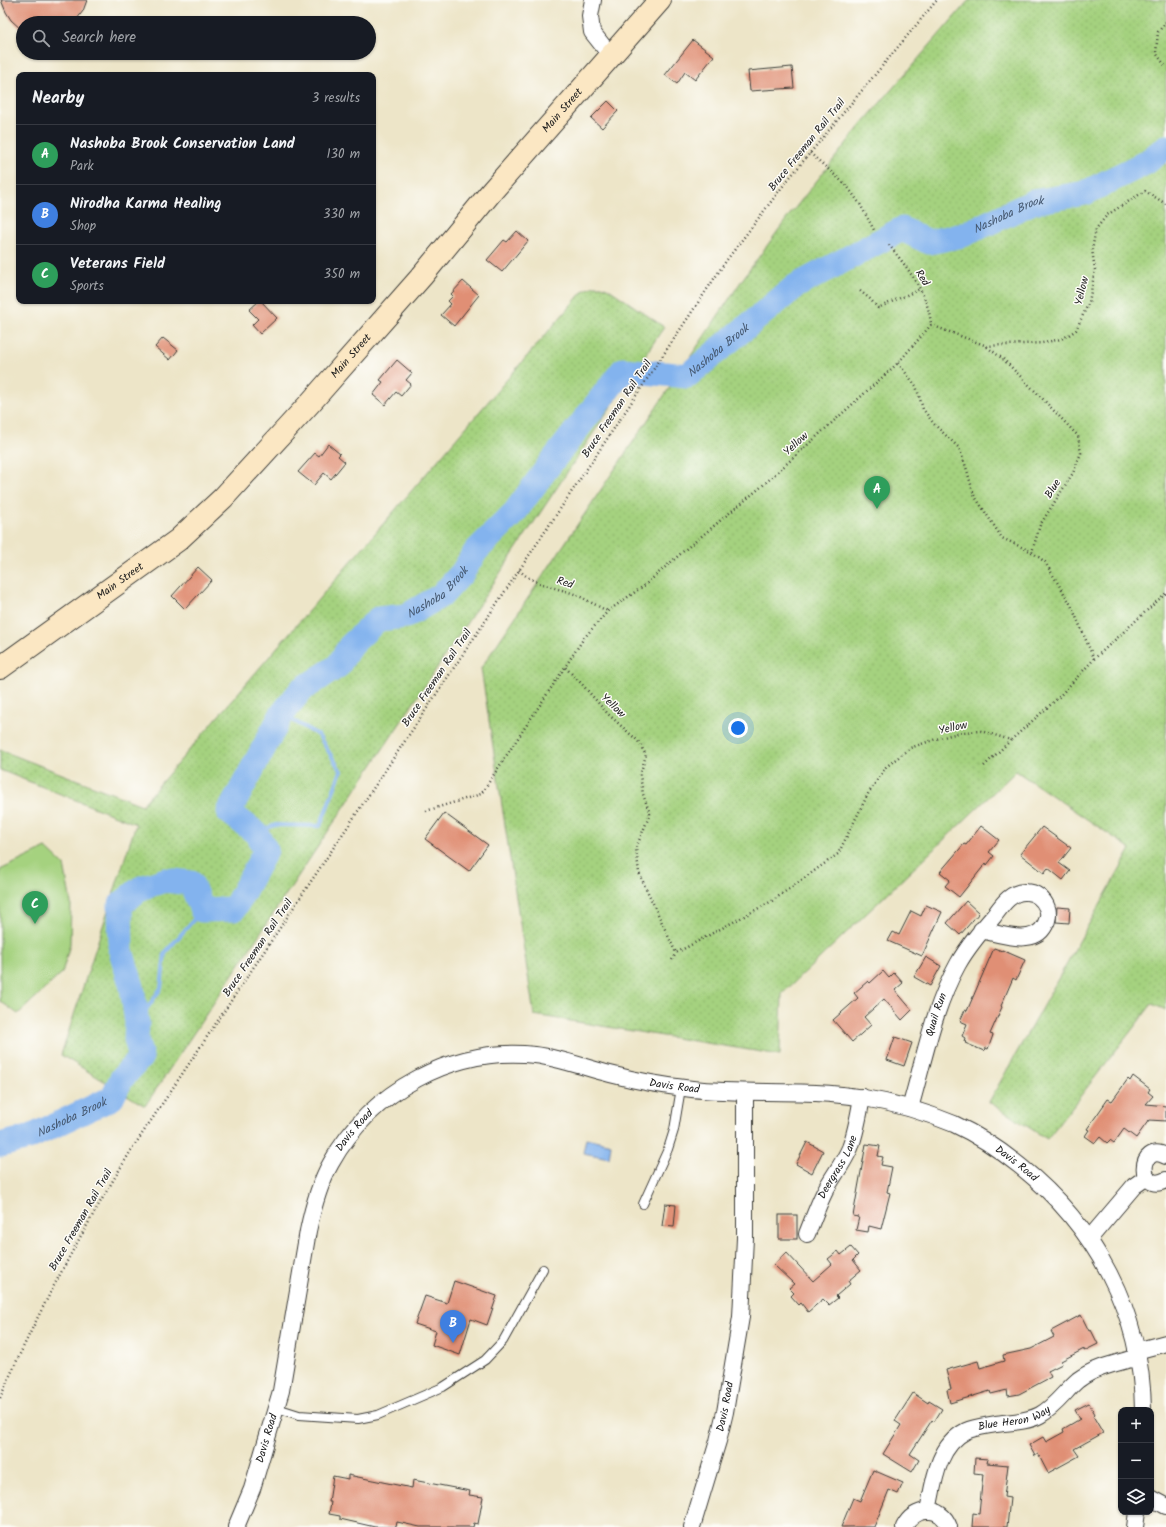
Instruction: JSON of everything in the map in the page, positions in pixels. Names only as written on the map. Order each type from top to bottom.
[{"type":"main road","name":"Main Street","points":[[0,668],[178,540],[223,498],[327,384],[422,276],[492,191],[660,0]]},
{"type":"street","points":[[593,0],[590,16],[592,32],[611,56]]},
{"type":"street","name":"Quail Run","points":[[910,1108],[937,1011],[957,965],[971,943],[982,930]]},
{"type":"street","name":"Davis Road","points":[[236,1527],[252,1489],[282,1391],[305,1246],[313,1207],[320,1184],[337,1153],[359,1124],[376,1107],[395,1092],[415,1079],[437,1069],[460,1061],[484,1056],[532,1054],[556,1058],[610,1074],[644,1082],[681,1088],[862,1097],[910,1108],[956,1125],[1000,1150],[1043,1184],[1089,1239],[1103,1260],[1125,1309],[1137,1354],[1144,1407]]},
{"type":"street","name":"Davis Road","points":[[692,1527],[725,1412],[741,1317],[745,1246],[745,1092]]},
{"type":"street","name":"Deergrass Lane","points":[[807,1234],[815,1212],[850,1148],[857,1127],[862,1097]]},
{"type":"street","points":[[1166,1156],[1157,1154],[1148,1157],[1144,1165],[1146,1177],[1151,1181],[1157,1182],[1166,1180]]},
{"type":"street","points":[[1089,1239],[1134,1186],[1146,1177]]},
{"type":"street","name":"Blue Heron Way","points":[[928,1511],[935,1478],[944,1453],[948,1446],[960,1435],[975,1428],[1027,1420],[1039,1415],[1055,1404],[1086,1374],[1166,1342]]},
{"type":"street","points":[[1154,1500],[1166,1506]]},
{"type":"street","points":[[904,1527],[909,1518],[913,1515],[918,1512],[928,1511],[938,1513],[942,1516],[949,1527]]},
{"type":"street","points":[[1135,1527],[1137,1515]]},
{"type":"lane","points":[[643,1204],[668,1149],[674,1130],[681,1088]]},
{"type":"lane","points":[[276,1408],[299,1415],[358,1419],[378,1415],[444,1387],[485,1360],[503,1341],[543,1269]]},
{"type":"path","name":"Bruce Freeman Rail Trail","points":[[0,1398],[35,1321],[60,1272],[96,1208],[132,1149],[726,261],[786,182],[937,0]]},
{"type":"path","points":[[1166,22],[1158,32],[1156,53],[1166,67]]},
{"type":"path","points":[[810,153],[847,186],[860,204],[875,232]]},
{"type":"path","name":"Yellow","points":[[1011,740],[981,731],[962,732],[910,748],[886,767],[868,794],[838,854],[772,901],[676,953],[639,873],[636,848],[650,814],[640,775],[646,755],[638,741],[608,714],[565,667],[584,638],[608,611],[645,585],[761,487],[898,363],[931,325],[987,346],[1042,343],[1061,339],[1069,335],[1076,330],[1090,302],[1095,270],[1092,250],[1096,228],[1107,215],[1146,191],[1166,204]]},
{"type":"path","name":"Red","points":[[889,245],[900,258],[923,293],[931,325]]},
{"type":"path","points":[[860,291],[878,308],[920,289]]},
{"type":"path","name":"Blue","points":[[987,346],[1003,359],[1078,436],[1081,453],[1073,473],[1040,525],[1032,552]]},
{"type":"path","points":[[898,363],[916,386],[923,408],[934,424],[959,448],[974,495],[1002,538],[1032,552],[1045,562],[1071,604],[1094,659]]},
{"type":"path","name":"Red","points":[[519,570],[525,576],[538,583],[576,595],[608,611]]},
{"type":"path","points":[[984,766],[1057,699],[1094,659],[1166,593]]},
{"type":"path","points":[[426,811],[481,794],[565,667]]},
{"type":"path","points":[[672,960],[676,953]]},
{"type":"green space","points":[[969,0],[1166,0],[1166,1010],[1152,1004],[1047,1139],[989,1102],[1131,849],[1016,771],[782,994],[780,1055],[534,1015],[481,668],[742,280],[788,217],[861,125]]},
{"type":"green space","points":[[594,286],[602,286],[609,289],[664,327],[145,1106],[61,1055],[136,824],[0,770],[0,750],[142,805],[583,291]]},
{"type":"green space","points":[[46,848],[64,865],[71,903],[70,944],[62,973],[18,1014],[0,1001],[0,870]]},
{"type":"water","points":[[586,1138],[611,1144],[609,1158],[583,1153]]},
{"type":"building","points":[[1,0],[87,0],[79,16],[16,16],[16,25],[6,12]]},
{"type":"building","points":[[693,40],[714,56],[695,80],[685,72],[677,84],[665,75]]},
{"type":"building","points":[[792,67],[794,88],[750,91],[748,71]]},
{"type":"building","points":[[608,101],[618,111],[602,128],[591,118]]},
{"type":"building","points":[[517,231],[528,241],[502,272],[487,260],[504,240],[507,242]]},
{"type":"building","points":[[463,281],[479,295],[454,326],[441,315],[451,304],[448,301],[453,296],[451,294]]},
{"type":"building","points":[[256,304],[264,304],[277,318],[260,334],[252,325],[258,319],[249,310]]},
{"type":"building","points":[[163,338],[178,350],[170,360],[155,347]]},
{"type":"building","points":[[397,360],[412,373],[406,380],[411,384],[401,396],[396,392],[385,405],[373,395],[383,382],[380,380]]},
{"type":"building","points":[[328,444],[340,454],[338,456],[345,462],[331,479],[324,473],[314,485],[298,472],[315,453],[319,456]]},
{"type":"building","points":[[198,567],[212,580],[185,609],[172,596]]},
{"type":"building","points":[[444,813],[488,845],[469,871],[425,839]]},
{"type":"building","points":[[981,826],[999,840],[989,852],[994,856],[987,865],[986,863],[959,897],[945,886],[950,880],[940,872],[964,844],[966,845]]},
{"type":"building","points":[[1042,827],[1071,848],[1059,863],[1070,871],[1063,880],[1048,868],[1044,873],[1020,854]]},
{"type":"building","points":[[966,901],[979,913],[960,935],[947,923]]},
{"type":"building","points":[[926,905],[942,912],[922,956],[888,941],[893,932],[899,935],[911,911],[921,916]]},
{"type":"building","points":[[1057,907],[1070,908],[1069,923],[1056,922]]},
{"type":"building","points":[[994,948],[1025,960],[1016,980],[1013,978],[990,1034],[993,1035],[988,1049],[985,1048],[984,1051],[965,1043],[965,1038],[962,1036],[967,1024],[960,1021],[965,1010],[967,1011]]},
{"type":"building","points":[[926,957],[941,966],[930,986],[914,977]]},
{"type":"building","points":[[883,971],[889,978],[894,973],[903,983],[895,990],[912,1010],[902,1020],[884,999],[864,1017],[871,1025],[852,1042],[833,1020],[858,998],[854,993],[868,981],[870,983]]},
{"type":"building","points":[[895,1037],[912,1043],[904,1066],[887,1060]]},
{"type":"building","points":[[1133,1076],[1150,1089],[1148,1092],[1153,1096],[1146,1104],[1166,1106],[1166,1121],[1149,1120],[1136,1138],[1124,1129],[1114,1143],[1110,1140],[1107,1143],[1100,1137],[1095,1143],[1085,1136],[1089,1130],[1087,1129],[1108,1099],[1112,1101],[1128,1079],[1130,1081]]},
{"type":"building","points":[[807,1142],[823,1151],[812,1173],[796,1164]]},
{"type":"building","points":[[866,1144],[880,1146],[878,1156],[883,1157],[881,1165],[892,1167],[887,1192],[890,1193],[881,1229],[869,1226],[868,1232],[856,1230],[859,1217],[853,1216]]},
{"type":"building","points":[[665,1204],[676,1205],[674,1227],[662,1226]]},
{"type":"building","points":[[779,1215],[797,1215],[797,1239],[779,1239]]},
{"type":"building","points":[[851,1247],[858,1255],[853,1260],[861,1270],[848,1281],[850,1284],[836,1296],[838,1298],[829,1305],[823,1299],[808,1312],[801,1303],[799,1305],[791,1296],[794,1293],[789,1288],[794,1284],[774,1265],[786,1252],[813,1281],[832,1264],[828,1259],[838,1251],[841,1255]]},
{"type":"building","points":[[454,1281],[497,1296],[487,1325],[471,1319],[460,1355],[432,1345],[436,1331],[415,1324],[425,1296],[447,1303]]},
{"type":"building","points":[[1081,1315],[1098,1344],[1084,1351],[1084,1349],[1061,1361],[1062,1364],[1048,1371],[1051,1377],[1019,1394],[1008,1396],[1007,1390],[991,1394],[990,1391],[950,1403],[947,1390],[951,1389],[946,1370],[978,1361],[980,1368],[1004,1361],[1003,1355],[1031,1349],[1054,1337],[1051,1331]]},
{"type":"building","points":[[913,1393],[928,1403],[929,1401],[942,1409],[934,1422],[932,1420],[910,1454],[919,1460],[912,1472],[883,1454],[901,1425],[895,1421]]},
{"type":"building","points":[[1089,1403],[1095,1414],[1093,1416],[1103,1433],[1074,1449],[1079,1456],[1048,1473],[1038,1454],[1035,1456],[1029,1445],[1043,1437],[1046,1442],[1064,1432],[1063,1429],[1080,1419],[1075,1410]]},
{"type":"building","points":[[975,1458],[988,1459],[987,1463],[1008,1465],[1004,1497],[1010,1498],[1007,1527],[972,1527],[973,1513],[979,1514],[983,1474],[974,1473]]},
{"type":"building","points":[[873,1470],[903,1483],[898,1494],[889,1490],[874,1527],[841,1527],[853,1498],[860,1501]]},
{"type":"building","points":[[348,1475],[412,1488],[413,1480],[470,1491],[469,1495],[483,1497],[478,1524],[474,1523],[473,1527],[420,1527],[397,1522],[396,1527],[375,1527],[340,1519],[340,1516],[329,1514],[331,1502],[329,1502],[333,1476],[348,1479]]},
{"type":"waterway","name":"Nashoba Brook","points":[[0,1145],[28,1138],[112,1098],[122,1078],[141,1057],[136,1039],[137,1023],[132,987],[121,951],[120,905],[141,888],[165,880],[191,883],[202,910],[234,909],[266,850],[256,833],[229,812],[282,714],[301,690],[338,666],[350,646],[378,619],[406,616],[442,595],[462,573],[476,551],[515,512],[623,370],[687,376],[796,286],[902,229],[929,242],[963,235],[1033,202],[1085,193],[1147,162],[1166,147]]},
{"type":"waterway","points":[[256,833],[275,825],[320,826],[341,771],[318,735],[282,714]]},
{"type":"waterway","points":[[137,1023],[161,988],[165,953],[202,910]]},
{"type":"place","name":"Nashoba Brook Conservation Land","points":[[877,509]]},
{"type":"place","name":"Veterans Field","points":[[35,924]]},
{"type":"place","name":"Nirodha Karma Healing","points":[[453,1343]]}]
